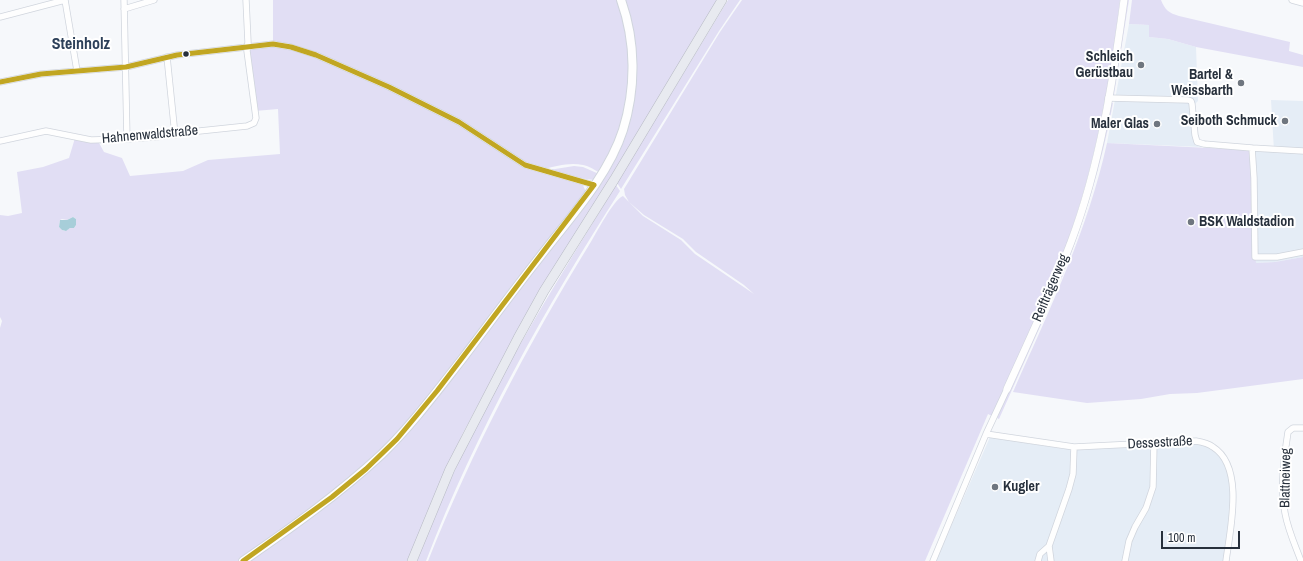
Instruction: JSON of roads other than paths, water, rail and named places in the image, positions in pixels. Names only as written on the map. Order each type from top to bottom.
[{"type":"highway","points":[[412,561],[450,469],[518,338],[544,291],[614,180],[722,0]]},
{"type":"main road","points":[[243,561],[335,495],[383,453],[401,434],[453,370],[594,185],[611,159],[622,132],[632,87],[633,61],[629,28],[621,0]]},
{"type":"street","points":[[0,17],[65,0],[77,71]]},
{"type":"street","points":[[124,0],[127,139]]},
{"type":"street","points":[[124,9],[154,0]]},
{"type":"street","points":[[246,0],[247,46]]},
{"type":"street","name":"Reifträgerweg","points":[[933,561],[986,434],[1071,241],[1095,162],[1108,98],[1124,0]]},
{"type":"street","points":[[1292,0],[1303,4]]},
{"type":"street","points":[[0,82],[41,74],[126,67],[167,57],[273,44],[290,47],[336,63],[389,87],[459,122],[525,165],[594,185]]},
{"type":"street","name":"Hahnenwaldstraße","points":[[0,141],[46,131],[91,140],[175,135],[247,126],[254,123],[256,118],[247,46]]},
{"type":"street","points":[[167,57],[175,135]]},
{"type":"street","points":[[1108,98],[1191,101],[1197,142],[1204,144],[1303,151]]},
{"type":"street","points":[[1252,148],[1255,257],[1276,257],[1303,252]]},
{"type":"street","name":"Blattneiweg","points":[[1301,561],[1292,538],[1283,493],[1288,432],[1293,428],[1303,428]]},
{"type":"street","name":"Dessestraße","points":[[986,434],[1074,448],[1196,440],[1214,447],[1224,458],[1230,469],[1233,485],[1226,561]]},
{"type":"street","points":[[1125,561],[1129,541],[1146,508],[1153,488],[1154,442]]},
{"type":"street","points":[[1051,561],[1049,546],[1073,474],[1074,448]]},
{"type":"street","points":[[1038,561],[1040,554],[1049,546]]},
{"type":"water","points":[[73,217],[76,219],[76,225],[74,228],[70,228],[66,231],[59,227],[60,220],[67,220]]},
{"type":"place","name":"Schleich Gerüstbau","points":[[1141,65]]},
{"type":"place","name":"Bartel & Weissbarth","points":[[1241,83]]},
{"type":"place","name":"Seiboth Schmuck","points":[[1285,121]]},
{"type":"place","name":"Maler Glas","points":[[1157,124]]},
{"type":"place","name":"BSK Waldstadion","points":[[1191,222]]},
{"type":"place","name":"Kugler","points":[[995,487]]},
{"type":"district","name":"Steinholz","points":[[81,45]]}]
